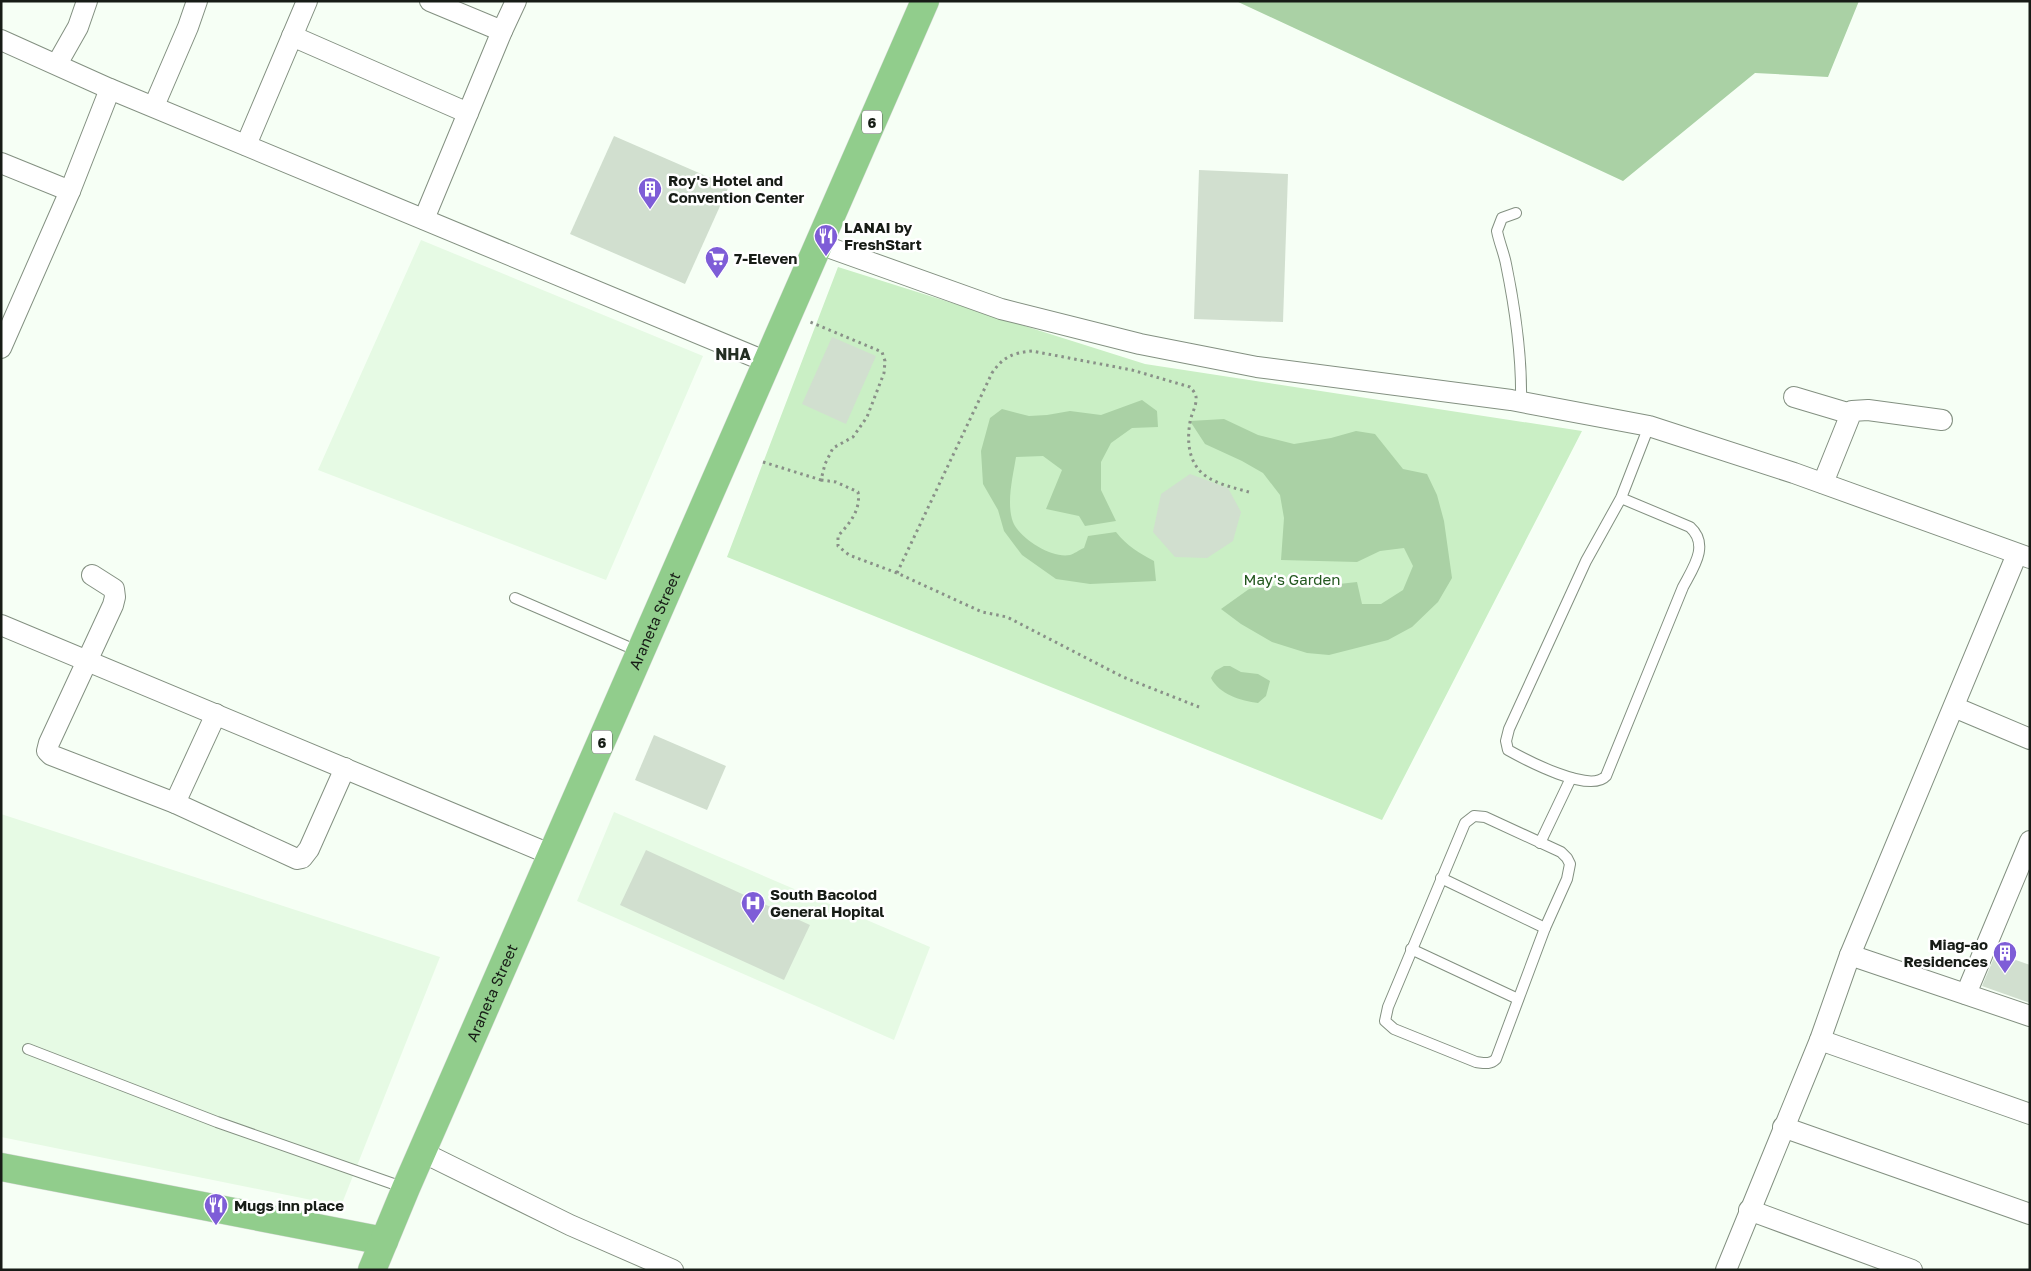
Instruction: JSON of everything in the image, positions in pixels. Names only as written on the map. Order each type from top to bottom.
[{"type":"main road","name":"Araneta Street","points":[[384,1241],[925,1]]},
{"type":"main road","points":[[1,1167],[384,1241]]},
{"type":"main road","name":"6","points":[[372,1270],[384,1241]]},
{"type":"street","points":[[58,64],[78,26],[87,1]]},
{"type":"street","points":[[154,106],[188,27],[197,1]]},
{"type":"street","points":[[246,146],[307,1]]},
{"type":"street","points":[[430,1],[502,31]]},
{"type":"street","points":[[424,220],[516,1]]},
{"type":"street","points":[[292,36],[468,113]]},
{"type":"street","points":[[1,40],[110,89],[767,362]]},
{"type":"street","points":[[3,341],[70,192],[110,89]]},
{"type":"street","points":[[1,163],[70,192]]},
{"type":"street","points":[[819,244],[1000,308],[1140,344],[1257,367],[1522,402],[1649,426],[1823,483],[2023,556],[1954,707],[1850,955],[1820,1040],[1726,1270]]},
{"type":"street","points":[[1794,397],[1851,414]]},
{"type":"street","points":[[1823,483],[1851,414],[1856,410],[1942,420]]},
{"type":"street","points":[[92,575],[114,589],[115,597],[49,743],[47,751],[51,755],[175,803],[297,859],[302,858],[309,849],[345,768]]},
{"type":"street","points":[[1,625],[552,855]]},
{"type":"street","points":[[1954,707],[2030,739]]},
{"type":"street","points":[[175,803],[216,714]]},
{"type":"street","points":[[1966,994],[2030,841]]},
{"type":"street","points":[[1850,955],[2030,1016]]},
{"type":"street","points":[[1820,1040],[2030,1114]]},
{"type":"street","points":[[1783,1128],[2030,1214]]},
{"type":"street","points":[[422,1152],[570,1225],[673,1270]]},
{"type":"street","points":[[1749,1210],[1912,1270]]},
{"type":"lane","points":[[1516,213],[1502,218],[1497,231],[1506,263],[1518,344],[1522,372],[1522,402]]},
{"type":"lane","points":[[1621,498],[1690,527],[1697,534],[1700,544],[1698,557],[1683,587],[1606,776],[1597,782],[1586,782],[1571,778],[1523,758],[1508,750],[1506,741],[1509,729],[1586,561],[1621,498],[1649,426]]},
{"type":"lane","points":[[515,598],[641,652]]},
{"type":"lane","points":[[1540,843],[1571,778]]},
{"type":"lane","points":[[1474,816],[1485,817],[1561,852],[1568,858],[1570,864],[1567,879],[1545,928],[1501,1047],[1492,1063],[1476,1062],[1394,1029],[1385,1020],[1385,1015],[1411,949],[1442,878],[1465,823],[1474,816]]},
{"type":"lane","points":[[1442,878],[1545,928]]},
{"type":"lane","points":[[1411,949],[1518,999]]},
{"type":"lane","points":[[28,1049],[217,1122],[406,1188]]},
{"type":"path","points":[[788,313],[872,346],[882,352],[885,361],[884,374],[867,417],[853,437],[833,448],[825,464],[821,480]]},
{"type":"path","points":[[897,573],[992,373],[1000,361],[1017,352],[1032,351],[1132,370],[1190,387],[1197,399],[1190,422],[1188,443],[1194,462],[1203,473],[1222,483],[1252,493]]},
{"type":"path","points":[[763,462],[821,480],[836,482],[858,492],[860,503],[850,523],[838,536],[838,546],[849,555],[897,573],[982,612],[1007,617],[1124,677],[1199,707]]},
{"type":"shaded area","points":[[1236,1],[1859,1],[1828,77],[1755,73],[1623,181]]},
{"type":"shaded area","points":[[421,240],[703,356],[606,580],[318,470]]},
{"type":"shaded area","points":[[1142,400],[1157,411],[1158,427],[1132,428],[1111,443],[1101,462],[1101,490],[1116,521],[1085,526],[1079,516],[1046,509],[1062,470],[1043,456],[1016,457],[1010,506],[1016,528],[1029,541],[1054,554],[1072,554],[1084,548],[1088,536],[1116,532],[1134,549],[1154,561],[1156,581],[1090,584],[1056,579],[1022,555],[1004,531],[998,510],[983,484],[981,451],[990,418],[1002,409],[1029,416],[1070,411],[1101,415]]},
{"type":"shaded area","points":[[1224,419],[1258,435],[1294,444],[1331,438],[1356,431],[1375,434],[1403,469],[1427,474],[1437,495],[1444,521],[1452,578],[1438,602],[1412,627],[1388,640],[1329,655],[1307,653],[1272,642],[1241,624],[1221,609],[1249,589],[1292,584],[1321,586],[1357,582],[1362,604],[1381,604],[1403,590],[1413,566],[1404,548],[1380,551],[1357,562],[1281,560],[1284,518],[1280,495],[1263,473],[1205,444],[1190,421]]},
{"type":"shaded area","points":[[1224,666],[1230,666],[1241,672],[1258,674],[1270,681],[1266,696],[1258,703],[1231,696],[1219,688],[1211,678],[1215,671]]},
{"type":"shaded area","name":"South Bacolod General Hopital","points":[[614,812],[930,947],[894,1040],[577,901]]},
{"type":"shaded area","points":[[1,814],[440,957],[341,1206],[1,1137]]},
{"type":"green space","name":"May's Garden","points":[[838,267],[1145,364],[1582,431],[1382,820],[727,557]]},
{"type":"building","name":"Roy's Hotel and Convention Center","points":[[614,136],[729,186],[685,284],[570,234]]},
{"type":"building","points":[[1199,170],[1288,174],[1283,322],[1194,319]]},
{"type":"building","points":[[832,337],[876,356],[846,424],[802,404]]},
{"type":"building","points":[[1190,474],[1228,488],[1241,512],[1233,541],[1207,558],[1175,557],[1153,532],[1161,494]]},
{"type":"building","points":[[654,735],[726,766],[707,810],[635,780]]},
{"type":"building","points":[[646,850],[810,925],[784,980],[620,905]]},
{"type":"building","name":"Miag-ao Residences","points":[[1996,953],[2030,965],[2030,1003],[1982,986]]},
{"type":"place","name":"Roy's Hotel and Convention Center","points":[[650,210]]},
{"type":"place","name":"LANAI by FreshStart","points":[[826,257]]},
{"type":"place","name":"7-Eleven","points":[[717,279]]},
{"type":"place","name":"South Bacolod General Hopital","points":[[753,924]]},
{"type":"place","name":"Miag-ao Residences","points":[[2005,974]]},
{"type":"place","name":"Mugs inn place","points":[[216,1226]]},
{"type":"district","name":"NHA","points":[[733,354]]}]
